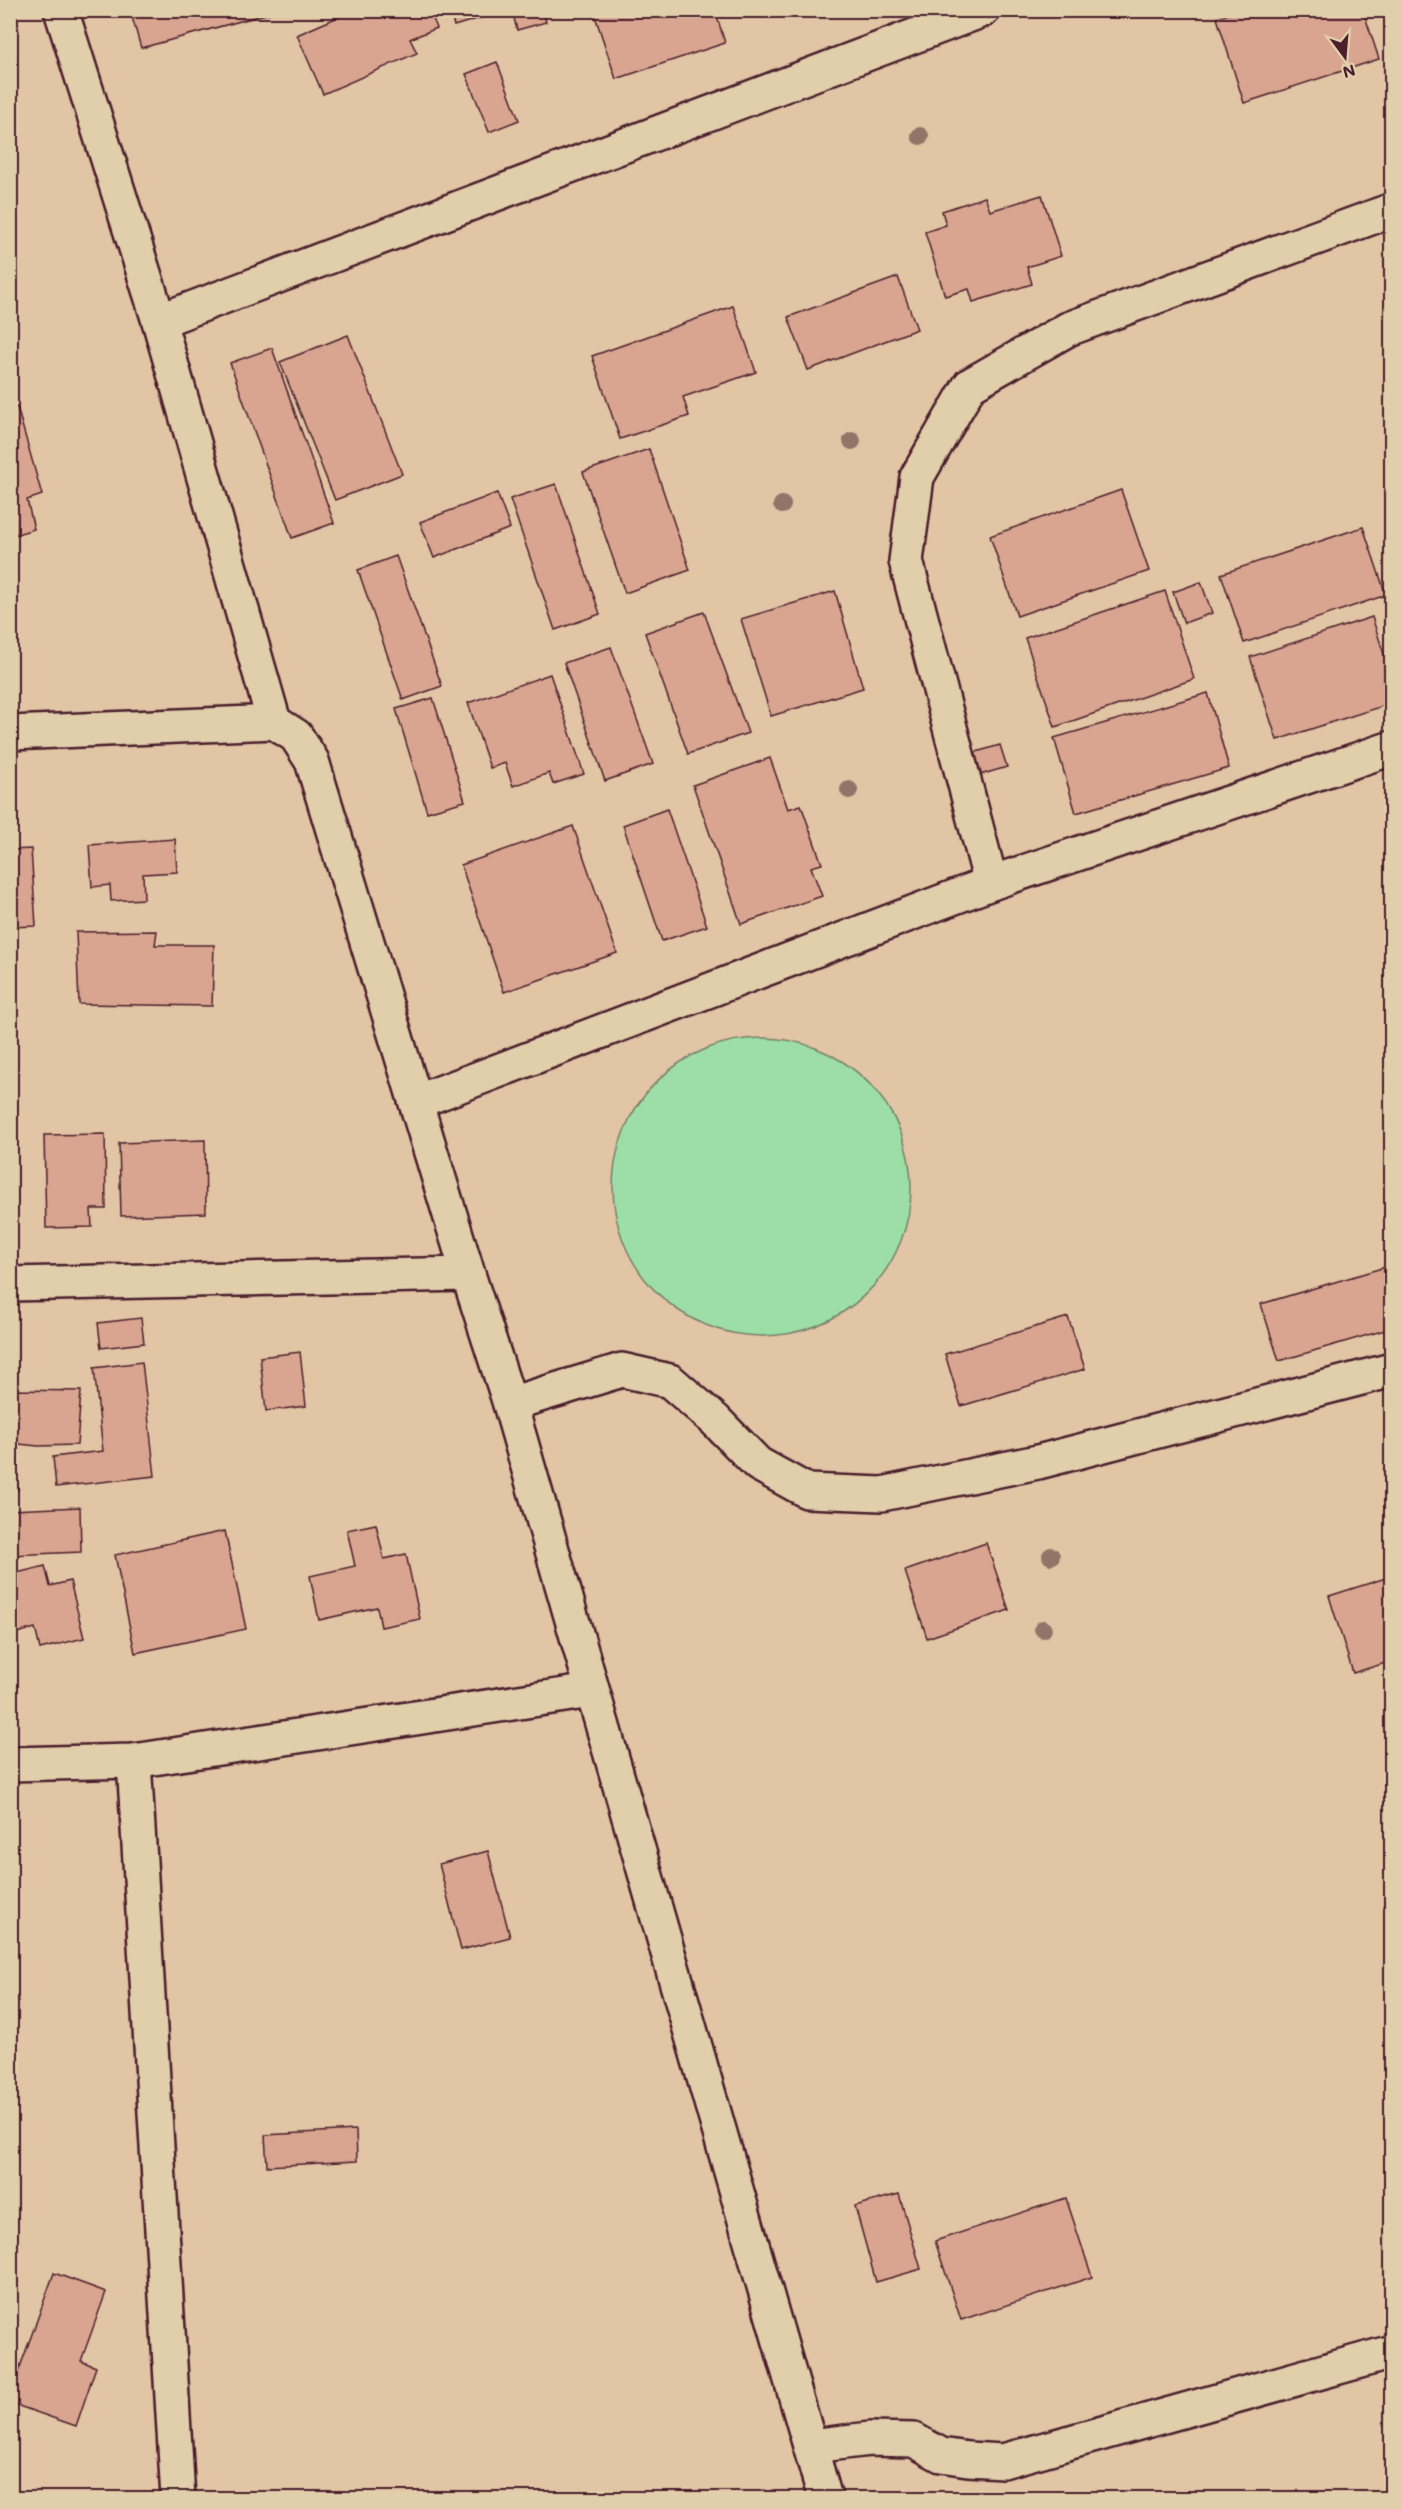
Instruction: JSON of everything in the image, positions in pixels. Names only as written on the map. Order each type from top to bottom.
[{"type":"street","points":[[61,10],[159,321],[274,722]]},
{"type":"street","points":[[159,321],[983,10]]},
{"type":"street","points":[[991,883],[906,561],[917,477],[970,385],[1068,329],[1392,210]]},
{"type":"street","points":[[10,733],[274,722],[296,736],[312,761],[468,1274],[510,1404],[825,2499]]},
{"type":"street","points":[[416,1102],[991,883],[1392,748]]},
{"type":"street","points":[[10,1284],[468,1274]]},
{"type":"street","points":[[510,1404],[622,1370],[670,1381],[715,1420],[758,1464],[807,1491],[882,1494],[1038,1462],[1392,1370]]},
{"type":"street","points":[[10,1764],[134,1761],[591,1691]]},
{"type":"street","points":[[134,1761],[178,2499]]},
{"type":"street","points":[[811,2446],[870,2439],[914,2440],[941,2455],[968,2460],[1003,2461],[1392,2352]]},
{"type":"green space","points":[[747,1038],[777,1038],[805,1044],[832,1055],[857,1071],[878,1092],[894,1117],[905,1144],[911,1172],[909,1216],[894,1257],[878,1282],[857,1303],[832,1319],[805,1330],[777,1336],[747,1336],[719,1330],[692,1319],[667,1303],[646,1282],[630,1257],[619,1230],[613,1202],[613,1172],[619,1144],[630,1117],[646,1092],[667,1071],[692,1055],[719,1044]]},
{"type":"building","points":[[130,10],[269,10],[270,13],[141,48]]},
{"type":"building","points":[[354,10],[429,10],[437,28],[410,39],[417,53],[323,94],[297,35]]},
{"type":"building","points":[[450,10],[507,10],[454,26]]},
{"type":"building","points":[[512,10],[543,10],[546,22],[517,30]]},
{"type":"building","points":[[593,10],[715,10],[725,43],[616,79]]},
{"type":"building","points":[[1240,10],[1363,10],[1379,59],[1244,103],[1217,18]]},
{"type":"building","points":[[497,62],[519,120],[489,132],[466,74]]},
{"type":"building","points":[[1042,195],[1061,256],[1027,267],[1032,284],[973,302],[969,289],[945,296],[925,232],[946,225],[942,211],[985,197],[990,211]]},
{"type":"building","points":[[898,277],[917,329],[808,370],[788,317]]},
{"type":"building","points":[[733,306],[756,372],[683,397],[689,416],[620,439],[592,356]]},
{"type":"building","points":[[348,335],[402,474],[335,500],[280,362]]},
{"type":"building","points":[[272,348],[334,523],[292,538],[230,363]]},
{"type":"building","points":[[17,407],[42,495],[27,500],[34,529],[10,536],[10,409]]},
{"type":"building","points":[[649,449],[690,570],[625,593],[583,472]]},
{"type":"building","points":[[556,484],[600,614],[555,630],[510,499]]},
{"type":"building","points":[[1121,490],[1149,571],[1017,616],[990,536]]},
{"type":"building","points":[[497,493],[510,528],[434,558],[420,522]]},
{"type":"building","points":[[1363,527],[1386,595],[1244,643],[1221,574]]},
{"type":"building","points":[[396,556],[442,686],[403,700],[358,570]]},
{"type":"building","points":[[1201,582],[1212,613],[1184,623],[1173,592]]},
{"type":"building","points":[[835,591],[863,688],[771,716],[741,619]]},
{"type":"building","points":[[1165,591],[1194,679],[1055,727],[1025,638]]},
{"type":"building","points":[[704,612],[748,733],[688,754],[645,633]]},
{"type":"building","points":[[1372,617],[1392,679],[1392,703],[1277,740],[1250,657]]},
{"type":"building","points":[[611,647],[653,764],[605,781],[564,663]]},
{"type":"building","points":[[550,674],[584,774],[553,784],[549,773],[513,786],[505,763],[490,768],[468,703]]},
{"type":"building","points":[[1208,693],[1229,768],[1076,813],[1054,738]]},
{"type":"building","points":[[433,698],[465,801],[427,812],[396,709]]},
{"type":"building","points":[[1000,745],[1007,767],[973,777],[966,755]]},
{"type":"building","points":[[770,758],[788,809],[801,805],[822,864],[811,867],[822,896],[741,924],[693,785]]},
{"type":"building","points":[[667,809],[707,926],[662,941],[623,825]]},
{"type":"building","points":[[573,826],[617,953],[504,992],[461,865]]},
{"type":"building","points":[[175,839],[177,872],[143,874],[144,899],[111,901],[110,885],[92,887],[89,845]]},
{"type":"building","points":[[31,849],[36,926],[10,927],[10,850]]},
{"type":"building","points":[[157,931],[155,945],[214,945],[212,1006],[79,1004],[76,932]]},
{"type":"building","points":[[105,1134],[106,1209],[91,1209],[92,1227],[46,1228],[44,1135]]},
{"type":"building","points":[[205,1140],[206,1213],[121,1216],[119,1143]]},
{"type":"building","points":[[1392,1265],[1392,1328],[1279,1361],[1261,1304]]},
{"type":"building","points":[[1068,1317],[1085,1369],[961,1406],[945,1354]]},
{"type":"building","points":[[141,1318],[144,1343],[101,1348],[98,1323]]},
{"type":"building","points":[[300,1352],[306,1406],[266,1411],[260,1357]]},
{"type":"building","points":[[142,1362],[155,1476],[56,1487],[53,1457],[103,1451],[94,1368]]},
{"type":"building","points":[[10,1390],[81,1391],[77,1445],[38,1446],[10,1443]]},
{"type":"building","points":[[10,1448],[13,1448],[18,1490],[10,1490]]},
{"type":"building","points":[[80,1507],[81,1552],[10,1555],[10,1510]]},
{"type":"building","points":[[376,1524],[384,1559],[406,1554],[420,1619],[381,1627],[377,1607],[319,1620],[310,1576],[355,1566],[347,1530]]},
{"type":"building","points":[[225,1531],[246,1629],[135,1653],[115,1555]]},
{"type":"building","points":[[986,1543],[1009,1610],[927,1638],[905,1571]]},
{"type":"building","points":[[45,1566],[50,1586],[70,1581],[84,1638],[40,1649],[35,1628],[10,1635],[10,1593],[17,1591],[13,1574]]},
{"type":"building","points":[[1392,1576],[1392,1661],[1353,1673],[1329,1596]]},
{"type":"building","points":[[488,1851],[510,1937],[461,1950],[439,1864]]},
{"type":"building","points":[[356,2130],[357,2161],[267,2166],[265,2135]]},
{"type":"building","points":[[899,2194],[921,2269],[876,2282],[855,2206]]},
{"type":"building","points":[[1066,2198],[1092,2277],[961,2320],[935,2241]]},
{"type":"building","points":[[54,2273],[106,2292],[81,2361],[96,2367],[76,2426],[10,2403],[10,2395]]}]
